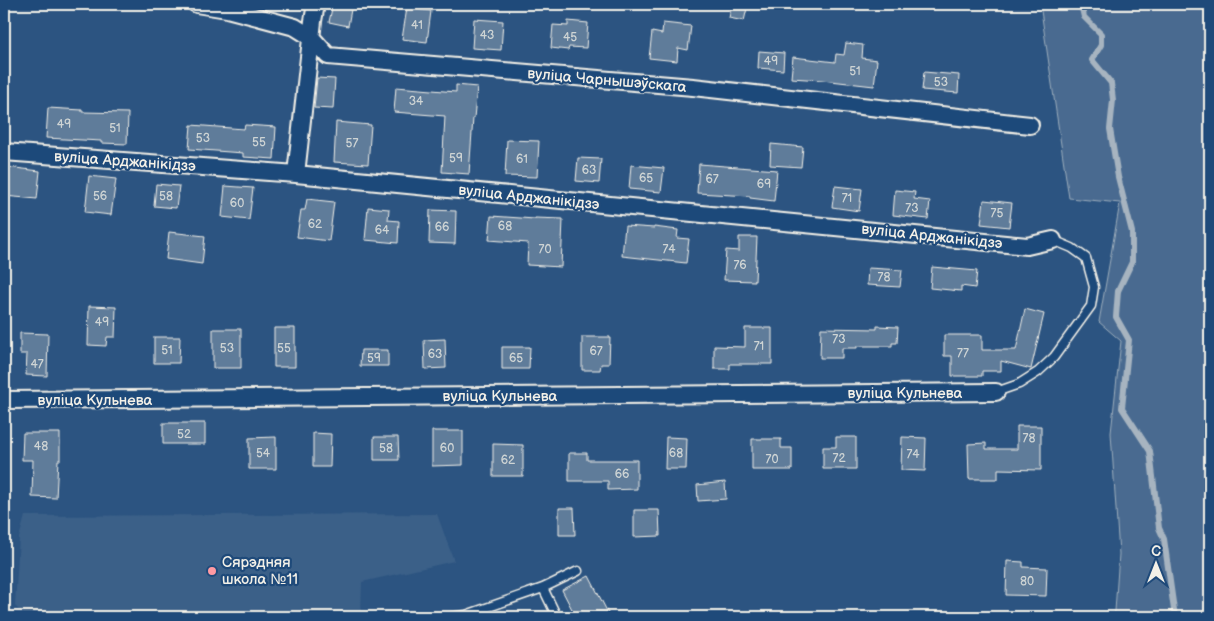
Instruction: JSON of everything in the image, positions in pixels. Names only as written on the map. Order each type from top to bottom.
[{"type":"street","name":"вуліца Чарнышэўскага","points":[[196,4],[227,9],[295,26],[311,37],[328,56],[693,87],[1030,125]]},
{"type":"street","points":[[296,174],[312,21],[316,4]]},
{"type":"street","name":"вуліца Арджанікідзэ","points":[[4,152],[296,174],[1027,246],[1053,240]]},
{"type":"street","name":"вуліца Кульнева","points":[[4,400],[996,392]]},
{"type":"lane","points":[[996,392],[1019,384],[1038,372],[1054,357],[1091,306],[1094,287],[1086,258],[1072,248],[1053,240]]},
{"type":"lane","points":[[451,617],[466,616],[543,588],[578,571]]},
{"type":"lane","points":[[543,588],[557,617]]},
{"type":"shaded area","points":[[1040,4],[1210,4],[1210,617],[1113,617],[1119,554],[1111,433],[1121,341],[1099,322],[1120,203],[1069,198]]},
{"type":"shaded area","name":"Сярэдняя школа №11","points":[[437,514],[454,561],[362,582],[361,617],[26,617],[15,606],[19,538],[25,516]]},
{"type":"building","points":[[333,4],[352,4],[348,26],[329,22]]},
{"type":"building","points":[[732,4],[748,4],[744,21],[729,18]]},
{"type":"building","points":[[407,8],[431,11],[427,42],[402,39]]},
{"type":"building","points":[[474,19],[503,21],[501,50],[472,48]]},
{"type":"building","points":[[568,21],[588,23],[586,48],[569,47],[568,50],[551,48],[553,25],[568,26]]},
{"type":"building","points":[[663,23],[691,26],[688,50],[678,48],[677,61],[649,58],[652,32],[662,34]]},
{"type":"building","points":[[846,43],[863,45],[862,58],[877,60],[874,86],[791,78],[793,57],[835,62],[836,54],[844,55]]},
{"type":"building","points":[[759,51],[784,53],[783,70],[758,68]]},
{"type":"building","points":[[924,72],[959,75],[958,93],[922,90]]},
{"type":"building","points":[[317,78],[335,79],[333,109],[314,108]]},
{"type":"building","points":[[456,85],[477,87],[469,174],[442,172],[445,116],[394,112],[396,87],[456,92]]},
{"type":"building","points":[[48,108],[82,110],[82,112],[128,113],[127,144],[46,138]]},
{"type":"building","points":[[336,122],[371,125],[368,164],[334,162]]},
{"type":"building","points":[[191,125],[244,129],[245,125],[276,127],[274,159],[243,157],[243,153],[189,149]]},
{"type":"building","points":[[507,140],[539,141],[537,177],[505,176]]},
{"type":"building","points":[[771,144],[803,147],[801,167],[770,165]]},
{"type":"building","points":[[578,158],[601,159],[599,183],[576,181]]},
{"type":"building","points":[[699,164],[777,170],[774,201],[750,198],[750,196],[697,193]]},
{"type":"building","points":[[631,165],[664,168],[661,192],[629,189]]},
{"type":"building","points":[[7,167],[40,171],[37,199],[4,196],[4,178],[6,178]]},
{"type":"building","points":[[89,176],[116,179],[111,215],[85,212]]},
{"type":"building","points":[[156,184],[179,186],[176,208],[154,206]]},
{"type":"building","points":[[225,186],[253,188],[249,220],[222,217]]},
{"type":"building","points":[[835,186],[862,189],[859,211],[832,207]]},
{"type":"building","points":[[895,190],[915,192],[914,199],[930,201],[928,219],[893,215]]},
{"type":"building","points":[[307,199],[334,202],[329,241],[297,237],[301,210],[305,210]]},
{"type":"building","points":[[984,200],[1012,203],[1009,227],[981,224]]},
{"type":"building","points":[[368,207],[389,209],[388,220],[399,221],[398,243],[365,240]]},
{"type":"building","points":[[430,210],[456,211],[455,244],[429,243]]},
{"type":"building","points":[[491,216],[563,219],[561,267],[527,265],[528,243],[489,240]]},
{"type":"building","points":[[625,226],[678,230],[677,238],[689,239],[686,263],[622,256]]},
{"type":"building","points":[[169,232],[205,236],[202,264],[166,259]]},
{"type":"building","points":[[739,237],[757,237],[755,281],[724,280],[726,250],[739,251]]},
{"type":"building","points":[[932,267],[977,271],[975,288],[961,286],[961,291],[930,288]]},
{"type":"building","points":[[868,268],[902,270],[900,287],[867,285]]},
{"type":"building","points":[[89,306],[116,307],[115,337],[107,337],[106,346],[88,345]]},
{"type":"building","points":[[1025,309],[1044,314],[1031,369],[1001,361],[1001,371],[982,371],[982,376],[952,376],[952,356],[944,356],[944,335],[982,335],[982,350],[1016,350]]},
{"type":"building","points":[[877,326],[898,327],[897,343],[892,343],[892,346],[842,348],[842,358],[820,358],[821,328],[877,329]]},
{"type":"building","points":[[274,328],[295,328],[295,367],[274,367]]},
{"type":"building","points":[[745,328],[772,328],[772,364],[730,364],[730,369],[714,369],[714,346],[745,347]]},
{"type":"building","points":[[213,329],[241,329],[241,368],[213,368]]},
{"type":"building","points":[[20,333],[48,334],[47,376],[26,375],[27,354],[20,354]]},
{"type":"building","points":[[154,337],[180,337],[179,363],[154,363]]},
{"type":"building","points":[[582,337],[610,337],[609,364],[601,364],[600,370],[582,370]]},
{"type":"building","points":[[445,339],[446,368],[425,369],[424,340]]},
{"type":"building","points":[[502,347],[530,347],[529,369],[502,369]]},
{"type":"building","points":[[361,350],[388,350],[388,366],[360,366]]},
{"type":"building","points":[[163,423],[205,423],[205,444],[163,444]]},
{"type":"building","points":[[1017,426],[1041,426],[1041,470],[998,469],[998,479],[969,479],[968,444],[986,443],[986,449],[1017,449]]},
{"type":"building","points":[[432,431],[463,431],[463,465],[432,466]]},
{"type":"building","points":[[23,433],[60,433],[60,460],[58,460],[56,498],[32,497],[33,460],[22,460]]},
{"type":"building","points":[[313,433],[331,434],[330,467],[313,467]]},
{"type":"building","points":[[276,437],[276,469],[249,469],[249,438]]},
{"type":"building","points":[[374,437],[398,437],[399,460],[374,460]]},
{"type":"building","points":[[666,437],[687,438],[686,469],[665,469]]},
{"type":"building","points":[[836,437],[856,437],[856,469],[823,469],[823,447],[836,447]]},
{"type":"building","points":[[902,437],[926,438],[925,471],[901,470]]},
{"type":"building","points":[[752,439],[781,439],[781,448],[792,448],[792,470],[752,470]]},
{"type":"building","points":[[493,444],[523,445],[523,476],[493,476]]},
{"type":"building","points":[[569,453],[587,453],[587,460],[637,460],[637,489],[608,490],[608,481],[569,481]]},
{"type":"building","points":[[725,482],[726,499],[698,501],[697,485]]},
{"type":"building","points":[[559,508],[574,508],[575,535],[559,535]]},
{"type":"building","points":[[634,510],[659,510],[660,536],[634,537]]},
{"type":"building","points":[[1007,561],[1023,562],[1023,567],[1047,568],[1046,596],[1006,595]]},
{"type":"building","points":[[589,576],[610,617],[576,617],[562,590]]},
{"type":"waterway","points":[[1081,4],[1084,17],[1101,34],[1101,45],[1092,60],[1111,83],[1113,100],[1110,129],[1118,177],[1132,232],[1132,262],[1118,291],[1116,317],[1129,340],[1122,408],[1150,451],[1159,528],[1164,539],[1175,617]]},
{"type":"place","name":"Сярэдняя школа №11","points":[[212,571]]}]
